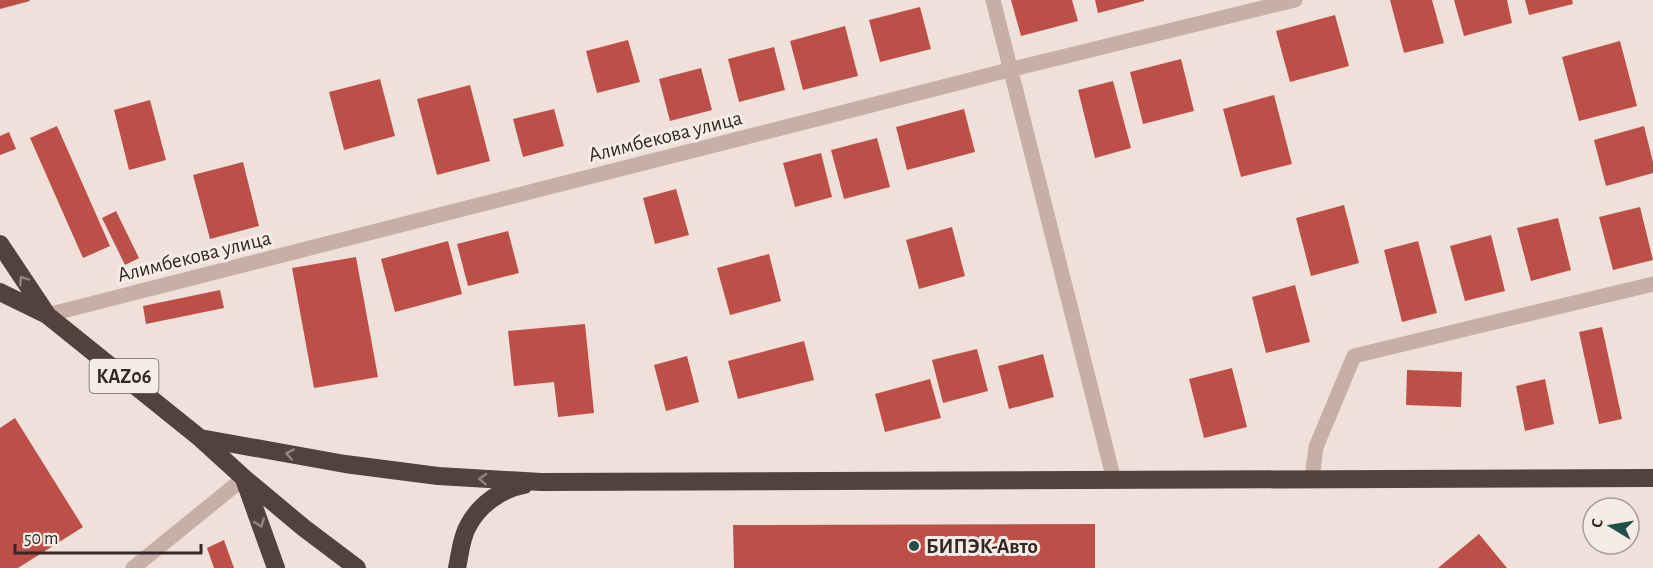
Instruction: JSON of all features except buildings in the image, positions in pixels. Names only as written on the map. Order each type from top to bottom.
[{"type":"highway","name":"KАZ06","points":[[0,244],[47,315]]},
{"type":"highway","name":"KАZ06","points":[[0,292],[47,315],[200,438],[304,528],[357,568]]},
{"type":"highway","points":[[200,438],[345,464],[438,476],[541,482],[1653,478]]},
{"type":"highway","name":"KАZ06","points":[[244,478],[276,568]]},
{"type":"highway","points":[[1629,478],[1653,484]]},
{"type":"highway","points":[[457,568],[467,527],[486,503],[510,488],[541,482]]},
{"type":"highway","points":[[304,528],[339,568]]},
{"type":"street","points":[[993,0],[1114,480]]},
{"type":"street","name":"Алимбекова улица","points":[[47,315],[1009,70],[1295,0]]},
{"type":"street","points":[[1312,479],[1316,447],[1354,356],[1653,284]]},
{"type":"street","points":[[133,568],[244,478]]},
{"type":"place","name":"БИПЭК-Авто","points":[[914,546]]}]
